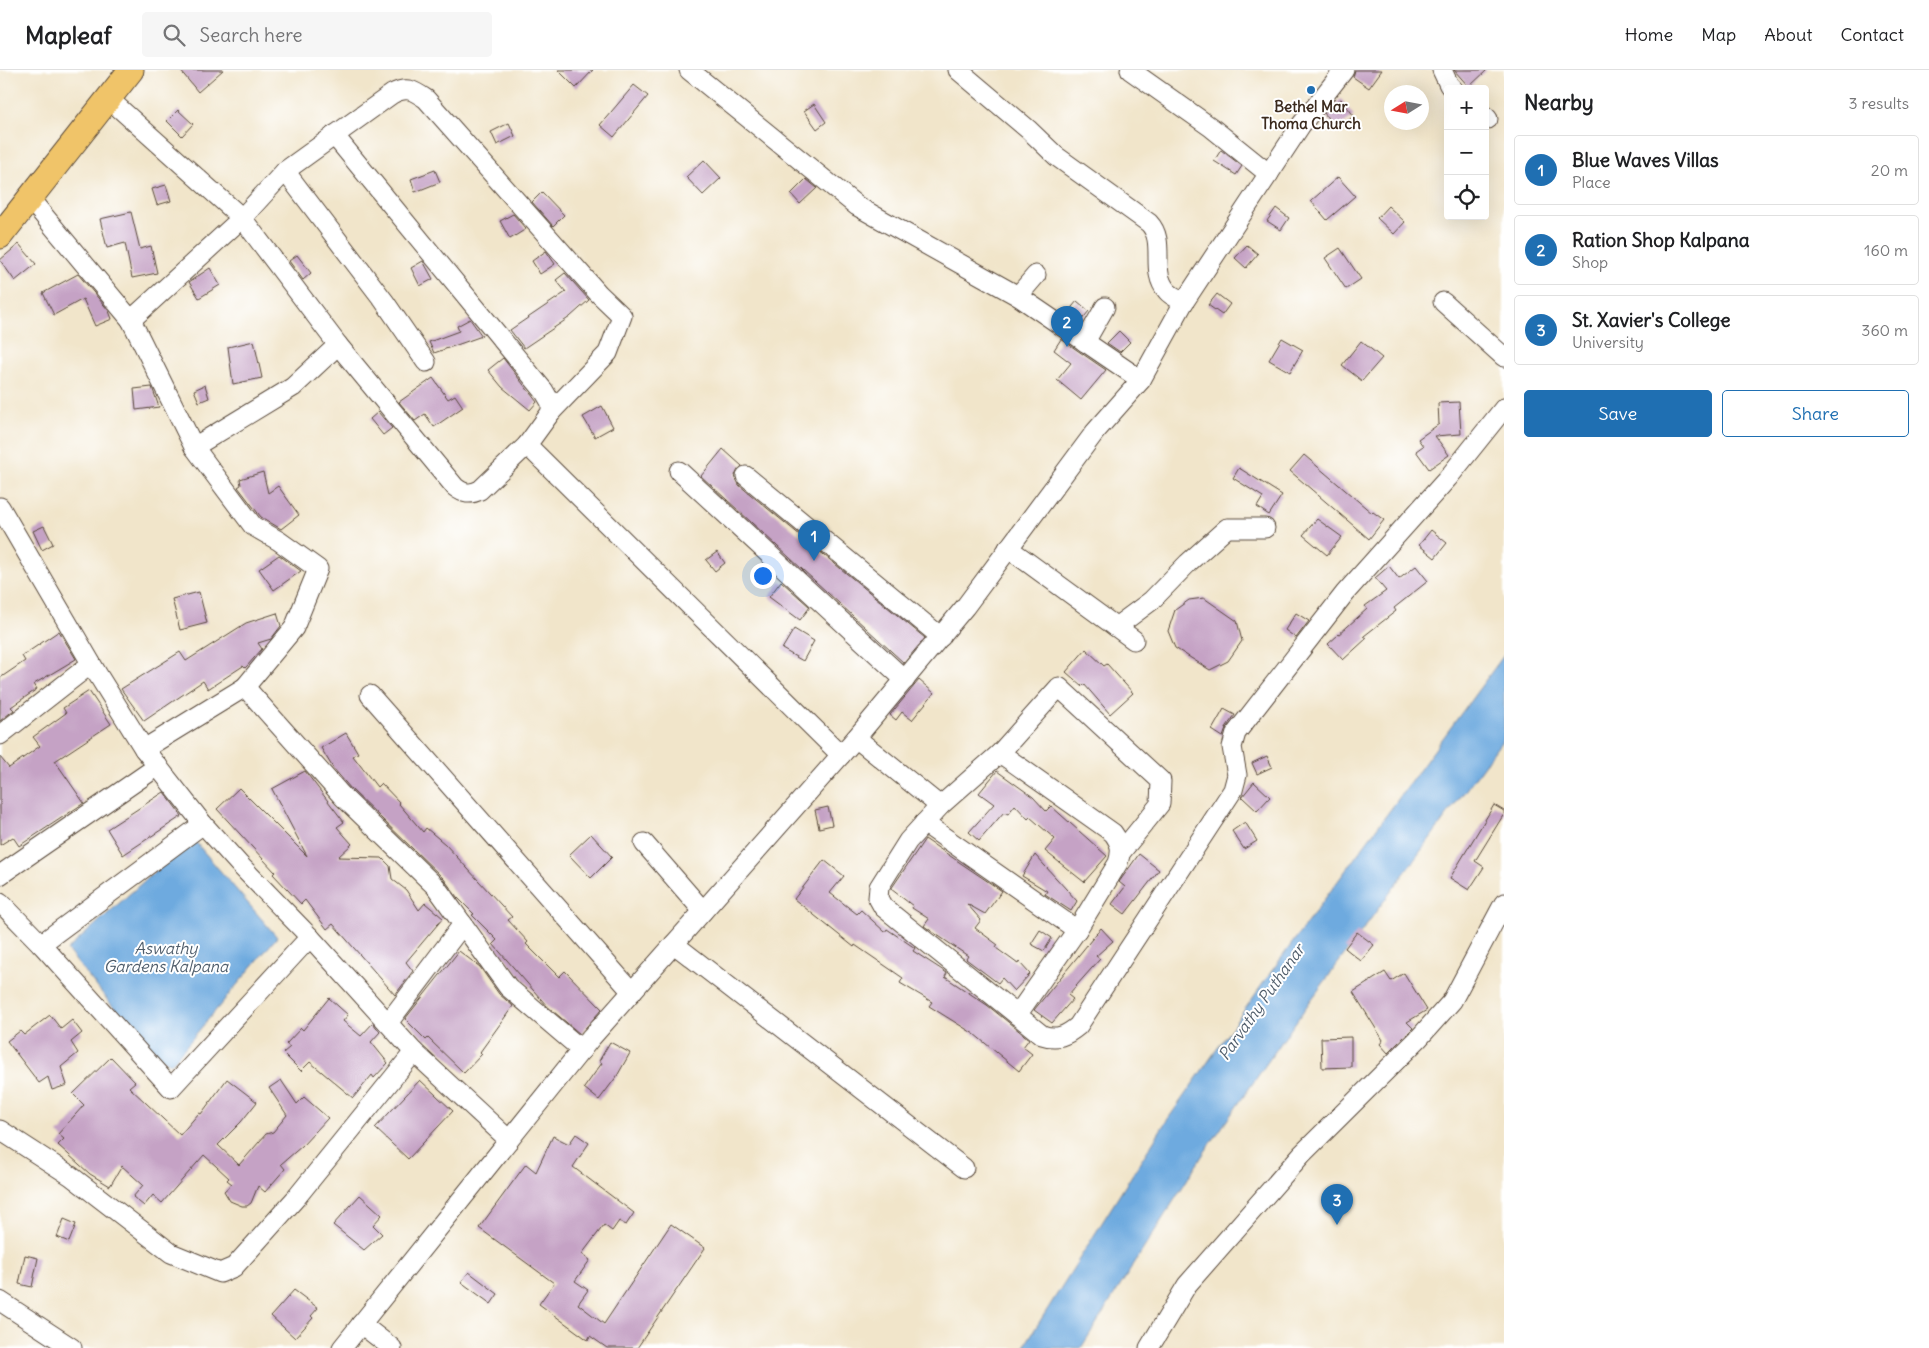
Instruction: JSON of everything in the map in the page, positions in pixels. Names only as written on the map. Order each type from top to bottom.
[{"type":"main road","points":[[0,236],[131,70]]},
{"type":"street","points":[[689,70],[857,206],[1018,296],[1141,380]]},
{"type":"street","points":[[958,70],[1029,130],[1056,156],[1149,223],[1156,231],[1158,238],[1158,269],[1161,280],[1167,291],[1184,302]]},
{"type":"street","points":[[1130,70],[1212,128],[1269,174]]},
{"type":"street","points":[[1442,70],[1449,85]]},
{"type":"street","points":[[342,1348],[582,1050],[856,738],[942,637],[1095,432],[1141,380],[1184,302],[1301,125],[1341,71]]},
{"type":"street","points":[[109,98],[242,218],[338,346],[455,487],[463,493],[472,494],[480,490],[527,445],[551,412],[608,353],[622,316],[598,293],[426,99],[413,90],[402,89],[392,94],[285,171],[242,218],[130,320]]},
{"type":"street","points":[[334,135],[544,391],[550,403],[551,412]]},
{"type":"street","points":[[285,171],[384,301],[426,362]]},
{"type":"street","points":[[30,199],[130,320],[194,447],[253,526],[279,541],[318,569],[294,628],[245,687],[144,749]]},
{"type":"street","points":[[1018,296],[1036,275]]},
{"type":"street","points":[[1443,302],[1504,357]]},
{"type":"street","points":[[1085,342],[1105,307]]},
{"type":"street","points":[[194,447],[293,387],[338,346]]},
{"type":"street","points":[[1017,1015],[1077,930],[1118,863],[1122,851],[1160,804],[1160,780],[1060,687],[1000,753],[940,806],[908,841],[879,887],[878,898],[883,907],[1017,1015],[1042,1035],[1053,1038],[1068,1035],[1078,1026],[1233,790],[1237,775],[1232,747],[1236,733],[1344,593],[1448,478],[1504,408]]},
{"type":"street","points":[[527,445],[841,755]]},
{"type":"street","points":[[679,471],[905,680]]},
{"type":"street","points":[[746,476],[942,637]]},
{"type":"street","points":[[0,507],[91,664],[144,749],[203,824],[414,1052],[509,1140]]},
{"type":"street","points":[[1116,626],[1151,601],[1188,563],[1227,528],[1265,528]]},
{"type":"street","points":[[1008,548],[1134,640]]},
{"type":"street","points":[[0,736],[91,664]]},
{"type":"street","points":[[245,687],[342,798],[436,887],[508,987],[582,1050]]},
{"type":"street","points":[[370,695],[632,992]]},
{"type":"street","points":[[856,738],[940,806]]},
{"type":"street","points":[[1000,753],[1113,834],[1120,842],[1122,851]]},
{"type":"street","points":[[0,875],[158,766]]},
{"type":"street","points":[[924,823],[1077,930]]},
{"type":"street","points":[[41,944],[203,824]]},
{"type":"street","points":[[644,843],[703,911]]},
{"type":"street","points":[[0,902],[41,944],[170,1088],[310,938]]},
{"type":"street","points":[[1149,1348],[1187,1284],[1302,1154],[1419,1038],[1452,1001],[1504,903]]},
{"type":"street","points":[[388,1024],[463,924]]},
{"type":"street","points":[[674,944],[964,1168]]},
{"type":"street","points":[[0,1130],[71,1176],[171,1253],[220,1273],[234,1267],[296,1198],[414,1052]]},
{"type":"street","points":[[0,1301],[72,1348]]},
{"type":"street","points":[[361,1324],[392,1348]]},
{"type":"water","name":"Parvathy Puthanar","points":[[1504,655],[1504,738],[1311,1000],[1204,1153],[1081,1348],[1023,1348],[1163,1126],[1271,972]]},
{"type":"water","name":"Aswathy Gardens Kalpana","points":[[192,838],[277,937],[171,1064],[153,1056],[67,950]]},
{"type":"building","points":[[180,70],[223,70],[198,92]]},
{"type":"building","points":[[558,70],[593,70],[576,88]]},
{"type":"building","points":[[1355,70],[1382,70],[1369,88],[1353,77]]},
{"type":"building","points":[[1454,70],[1487,70],[1471,85],[1467,85]]},
{"type":"building","points":[[634,85],[648,96],[614,137],[600,125]]},
{"type":"building","points":[[1341,99],[1354,116],[1336,129],[1324,113]]},
{"type":"building","points":[[814,104],[826,122],[817,129],[804,111]]},
{"type":"building","points":[[178,110],[193,124],[182,136],[167,121]]},
{"type":"building","points":[[509,123],[515,136],[497,145],[491,132]]},
{"type":"building","points":[[1221,150],[1242,166],[1236,175],[1214,161]]},
{"type":"building","points":[[704,160],[721,178],[703,195],[686,177]]},
{"type":"building","points":[[435,170],[440,182],[415,192],[411,179]]},
{"type":"building","points":[[1338,177],[1355,196],[1327,220],[1311,201]]},
{"type":"building","points":[[806,179],[817,188],[800,204],[791,194]]},
{"type":"building","points":[[166,185],[171,201],[157,205],[152,189]]},
{"type":"building","points":[[542,192],[564,215],[553,226],[532,202]]},
{"type":"building","points":[[1388,206],[1405,222],[1394,234],[1377,218]]},
{"type":"building","points":[[1276,208],[1289,218],[1281,230],[1267,221]]},
{"type":"building","points":[[131,212],[140,249],[151,246],[157,273],[132,278],[125,243],[107,248],[100,219]]},
{"type":"building","points":[[513,214],[526,229],[510,239],[500,221]]},
{"type":"building","points":[[19,244],[36,264],[15,281],[0,260]]},
{"type":"building","points":[[1247,245],[1258,254],[1246,268],[1235,258]]},
{"type":"building","points":[[1340,248],[1361,279],[1346,289],[1325,258]]},
{"type":"building","points":[[546,251],[555,264],[540,274],[532,261]]},
{"type":"building","points":[[297,255],[311,273],[303,280],[289,261]]},
{"type":"building","points":[[423,261],[433,279],[420,286],[411,268]]},
{"type":"building","points":[[210,268],[220,285],[199,298],[189,282]]},
{"type":"building","points":[[565,273],[589,300],[570,317],[524,348],[510,330],[566,292],[556,280]]},
{"type":"building","points":[[78,274],[109,311],[112,319],[95,326],[83,299],[54,315],[43,293]]},
{"type":"building","points":[[1217,294],[1230,304],[1222,315],[1208,305]]},
{"type":"building","points":[[1077,301],[1089,311],[1080,322],[1068,312]]},
{"type":"building","points":[[470,319],[482,336],[434,353],[429,342],[459,331],[457,326]]},
{"type":"building","points":[[1119,331],[1130,342],[1120,352],[1107,343]]},
{"type":"building","points":[[1282,338],[1303,350],[1290,372],[1269,360]]},
{"type":"building","points":[[1061,339],[1106,370],[1081,400],[1057,380],[1071,363],[1054,350]]},
{"type":"building","points":[[254,341],[262,378],[233,384],[228,347]]},
{"type":"building","points":[[1361,341],[1382,358],[1362,381],[1342,365]]},
{"type":"building","points":[[503,358],[537,402],[530,410],[502,387],[488,370]]},
{"type":"building","points":[[433,378],[448,399],[455,395],[463,407],[434,427],[425,414],[415,421],[399,402]]},
{"type":"building","points":[[205,385],[209,398],[199,402],[194,390]]},
{"type":"building","points":[[152,387],[159,407],[136,410],[134,389]]},
{"type":"building","points":[[1459,402],[1461,434],[1435,436],[1449,455],[1429,469],[1416,451],[1423,446],[1418,439],[1439,424],[1438,403]]},
{"type":"building","points":[[602,406],[613,427],[595,437],[583,417]]},
{"type":"building","points":[[378,412],[392,428],[383,435],[370,419]]},
{"type":"building","points":[[723,449],[742,466],[735,475],[739,485],[925,638],[904,663],[701,476]]},
{"type":"building","points":[[1304,455],[1372,513],[1384,520],[1369,539],[1290,471]]},
{"type":"building","points":[[1239,468],[1282,495],[1269,515],[1257,507],[1263,497],[1233,478]]},
{"type":"building","points":[[263,472],[268,493],[278,486],[299,515],[281,529],[261,517],[238,487],[241,485],[240,479]]},
{"type":"building","points":[[1317,519],[1342,537],[1327,555],[1303,535]]},
{"type":"building","points":[[44,526],[53,544],[42,550],[33,531]]},
{"type":"building","points":[[1431,530],[1447,543],[1435,558],[1419,545]]},
{"type":"building","points":[[717,552],[725,563],[715,571],[706,560]]},
{"type":"building","points":[[279,555],[301,571],[274,590],[259,569]]},
{"type":"building","points":[[1389,566],[1399,579],[1416,566],[1428,581],[1394,608],[1396,611],[1364,636],[1367,638],[1343,660],[1328,644],[1367,609],[1365,606],[1386,591],[1375,578]]},
{"type":"building","points":[[781,581],[810,607],[800,620],[769,597]]},
{"type":"building","points":[[199,592],[207,623],[180,630],[172,599]]},
{"type":"building","points":[[1204,598],[1237,621],[1242,641],[1228,661],[1210,670],[1175,648],[1168,631],[1175,610],[1189,600]]},
{"type":"building","points":[[277,613],[281,626],[271,639],[258,643],[262,649],[245,668],[243,666],[208,689],[203,681],[144,721],[121,689],[180,652],[186,661],[246,623]]},
{"type":"building","points":[[1296,613],[1309,621],[1296,638],[1285,630]]},
{"type":"building","points":[[794,629],[814,641],[803,661],[782,649]]},
{"type":"building","points":[[59,631],[76,659],[34,684],[37,689],[11,707],[14,710],[0,721],[0,678],[25,661],[22,656]]},
{"type":"building","points":[[1086,649],[1104,666],[1107,664],[1133,693],[1110,714],[1084,684],[1082,686],[1066,672]]},
{"type":"building","points":[[919,680],[934,693],[912,720],[902,712],[896,720],[890,715]]},
{"type":"building","points":[[89,691],[111,724],[55,761],[84,803],[19,846],[13,837],[0,845],[0,757],[9,768],[40,746],[33,737],[66,713],[63,708]]},
{"type":"building","points":[[1224,709],[1235,715],[1227,726],[1223,737],[1212,730]]},
{"type":"building","points":[[346,733],[358,753],[353,756],[377,787],[381,783],[423,832],[426,828],[445,844],[512,917],[508,920],[528,942],[526,944],[559,977],[565,971],[602,1009],[580,1034],[547,1006],[493,944],[497,940],[472,915],[474,914],[457,897],[444,879],[351,789],[333,768],[321,748]]},
{"type":"building","points":[[1267,756],[1272,767],[1257,774],[1252,763]]},
{"type":"building","points":[[305,771],[344,822],[337,827],[352,844],[338,857],[382,858],[390,866],[392,879],[406,890],[419,910],[425,903],[443,918],[406,962],[413,971],[395,995],[333,924],[327,929],[305,900],[301,904],[273,874],[275,872],[217,809],[239,788],[307,856],[272,789]]},
{"type":"building","points":[[997,771],[1033,797],[1046,811],[1051,806],[1107,856],[1084,882],[1045,851],[1055,839],[1030,817],[1028,819],[1015,805],[1008,814],[1004,812],[979,841],[969,832],[994,804],[979,793]]},
{"type":"building","points":[[1254,782],[1270,797],[1257,811],[1242,797]]},
{"type":"building","points":[[164,792],[182,816],[123,855],[107,829]]},
{"type":"building","points":[[1494,805],[1504,811],[1504,814],[1475,861],[1484,867],[1469,890],[1450,878]]},
{"type":"building","points":[[828,807],[832,825],[819,828],[815,810]]},
{"type":"building","points":[[1245,822],[1257,841],[1244,849],[1232,831]]},
{"type":"building","points":[[591,834],[612,857],[591,878],[569,855]]},
{"type":"building","points":[[925,839],[1002,891],[985,914],[967,904],[981,920],[975,928],[998,945],[996,948],[1018,964],[1019,962],[1030,974],[1014,991],[1002,978],[998,983],[966,959],[968,956],[924,926],[929,919],[912,908],[913,906],[891,889]]},
{"type":"building","points":[[1139,854],[1159,870],[1125,914],[1112,904],[1125,887],[1119,882]]},
{"type":"building","points":[[1035,855],[1077,901],[1071,911],[1045,894],[1047,891],[1022,876]]},
{"type":"building","points":[[824,860],[844,876],[830,893],[857,914],[861,910],[885,932],[887,929],[915,948],[913,951],[947,973],[945,977],[987,1005],[1029,1039],[1023,1047],[1032,1054],[1019,1071],[974,1034],[929,1006],[932,1002],[900,983],[903,978],[855,945],[854,947],[794,899]]},
{"type":"building","points":[[1101,928],[1113,941],[1096,956],[1100,959],[1068,995],[1073,999],[1052,1023],[1034,1010]]},
{"type":"building","points":[[1040,930],[1052,938],[1044,951],[1031,944]]},
{"type":"building","points":[[1357,932],[1374,945],[1361,961],[1345,948]]},
{"type":"building","points":[[459,951],[480,967],[499,994],[513,1006],[480,1052],[482,1054],[464,1073],[428,1038],[426,1040],[405,1019]]},
{"type":"building","points":[[1385,972],[1391,981],[1404,973],[1427,1010],[1407,1022],[1413,1028],[1388,1053],[1380,1044],[1383,1040],[1353,992]]},
{"type":"building","points":[[329,998],[348,1015],[343,1021],[361,1036],[373,1023],[380,1032],[371,1042],[388,1063],[374,1078],[372,1075],[353,1098],[310,1062],[301,1071],[283,1053],[290,1047],[286,1044],[301,1028],[303,1030]]},
{"type":"building","points":[[50,1015],[61,1029],[72,1020],[82,1033],[71,1042],[78,1053],[61,1067],[67,1085],[52,1090],[48,1077],[39,1083],[7,1041],[20,1031],[24,1035]]},
{"type":"building","points":[[1351,1037],[1351,1067],[1322,1068],[1321,1038]]},
{"type":"building","points":[[610,1042],[630,1053],[617,1076],[599,1100],[584,1088],[602,1063],[599,1061]]},
{"type":"building","points":[[111,1057],[135,1082],[129,1087],[180,1135],[199,1113],[201,1114],[227,1079],[257,1102],[241,1122],[218,1145],[239,1165],[266,1134],[273,1132],[287,1115],[269,1088],[281,1080],[297,1104],[304,1097],[328,1118],[302,1146],[281,1164],[285,1169],[265,1192],[258,1186],[251,1203],[247,1206],[230,1201],[224,1191],[232,1184],[227,1180],[229,1178],[204,1155],[162,1203],[153,1195],[144,1206],[133,1197],[143,1185],[122,1166],[110,1186],[90,1174],[58,1145],[64,1139],[58,1134],[84,1105],[73,1094]]},
{"type":"building","points":[[420,1080],[453,1111],[408,1159],[375,1128]]},
{"type":"building","points":[[576,1134],[589,1143],[573,1167],[634,1213],[626,1225],[619,1221],[612,1231],[604,1225],[582,1254],[590,1260],[575,1281],[588,1290],[578,1304],[604,1324],[671,1224],[705,1248],[637,1348],[607,1348],[590,1336],[588,1340],[539,1304],[554,1283],[479,1228],[526,1164],[536,1172],[553,1136],[569,1144]]},
{"type":"building","points":[[360,1195],[382,1215],[373,1225],[382,1234],[364,1250],[333,1225]]},
{"type":"building","points":[[64,1219],[76,1224],[69,1242],[57,1237]]},
{"type":"building","points":[[25,1255],[38,1258],[32,1287],[19,1284]]},
{"type":"building","points":[[469,1272],[498,1294],[491,1304],[461,1282]]},
{"type":"building","points":[[294,1290],[318,1308],[311,1316],[313,1318],[295,1338],[271,1316]]},
{"type":"place","name":"Bethel Mar Thoma Church","points":[[1311,90]]},
{"type":"place","name":"Ration Shop Kalpana","points":[[1067,347]]},
{"type":"place","name":"Blue Waves Villas","points":[[814,561]]},
{"type":"place","name":"St. Xavier's College","points":[[1337,1225]]}]
